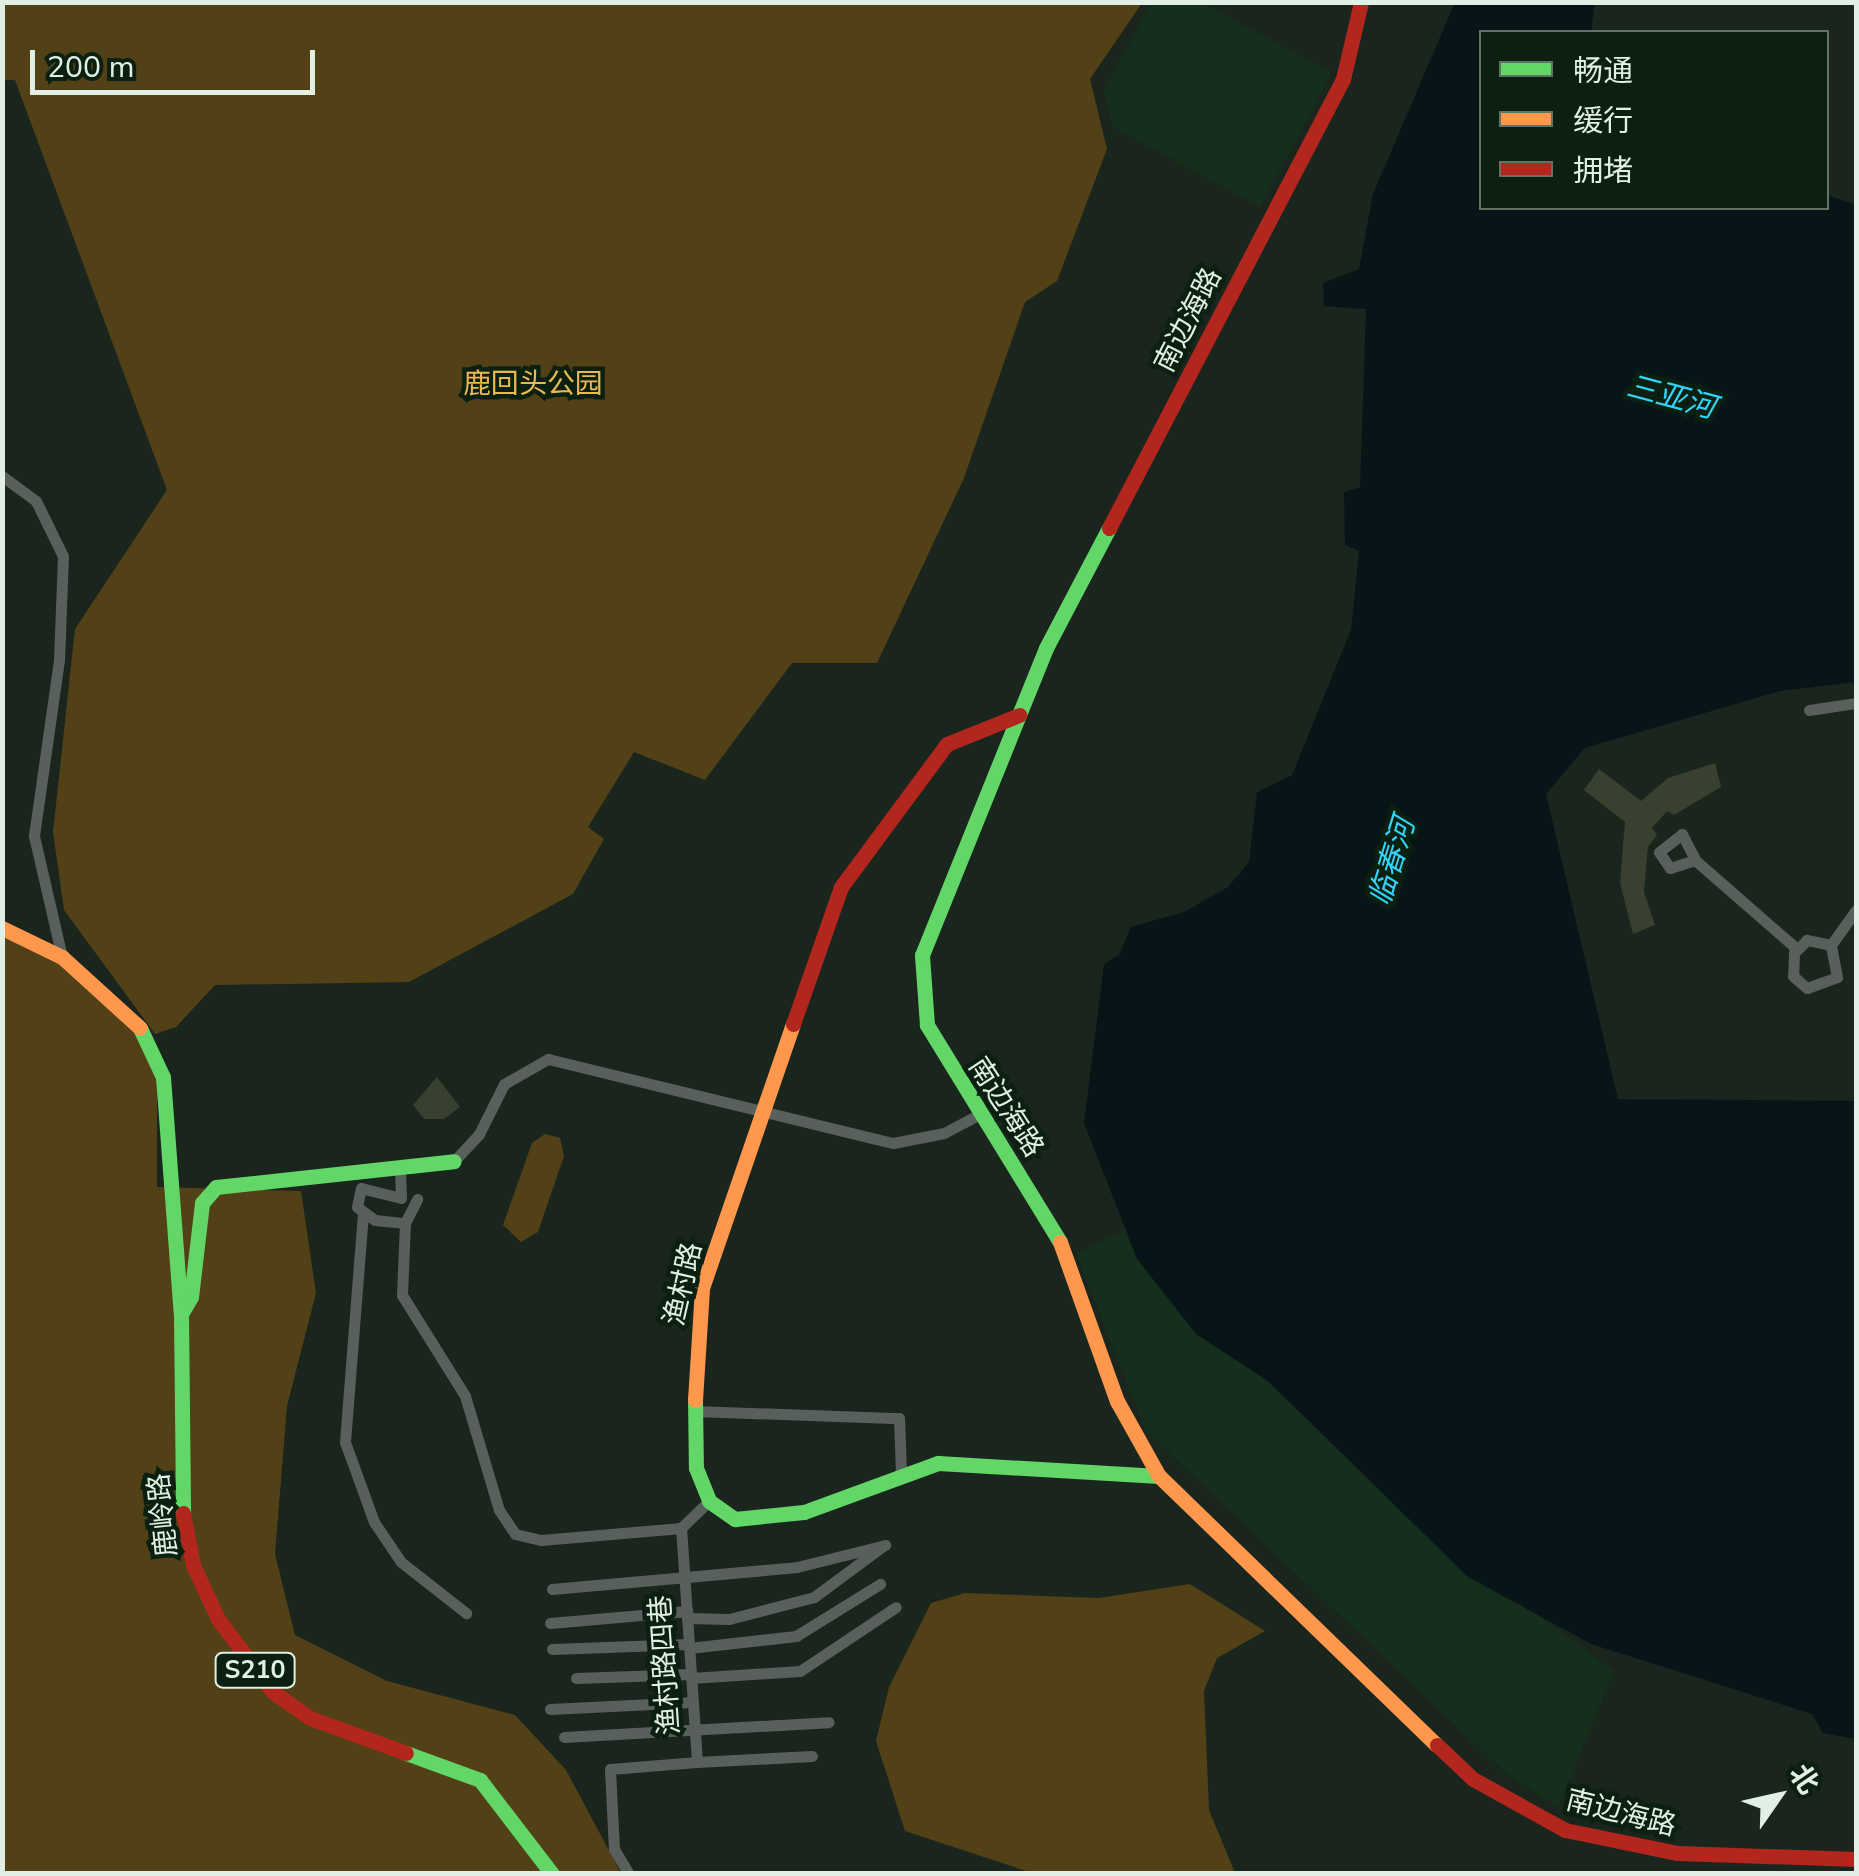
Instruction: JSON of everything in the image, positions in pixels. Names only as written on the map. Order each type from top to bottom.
[{"type":"main road","name":"南边海路","points":[[1361,2],[1360,30],[1343,79],[1046,648],[922,955],[927,1024],[1067,1254],[1117,1401],[1159,1476],[1473,1779],[1565,1830],[1677,1853],[1856,1859]]},
{"type":"main road","name":"渔村路","points":[[709,1501],[696,1468],[694,1411],[702,1288],[841,887],[947,744],[1019,715]]},
{"type":"main road","points":[[2,928],[62,957]]},
{"type":"main road","name":"鹿岭路","points":[[62,957],[140,1028],[163,1076],[181,1314],[182,1505],[193,1565],[218,1619],[273,1692],[310,1718],[480,1780],[552,1874]]},
{"type":"main road","points":[[181,1314],[191,1297],[202,1203],[216,1187],[454,1161]]},
{"type":"main road","points":[[709,1501],[735,1519],[804,1512],[901,1472],[938,1463],[1159,1476]]},
{"type":"street","points":[[1352,2],[1360,30]]},
{"type":"street","points":[[2,476],[36,501],[62,556],[59,660],[34,836],[62,957]]},
{"type":"street","points":[[1809,710],[1856,703]]},
{"type":"street","points":[[1695,860],[1797,949]]},
{"type":"street","points":[[1831,945],[1856,910]]},
{"type":"street","points":[[1807,940],[1831,945],[1840,968],[1818,989],[1793,976],[1797,949],[1807,940]]},
{"type":"street","points":[[454,1161],[480,1134],[504,1084],[548,1058],[893,1143],[944,1133],[980,1114]]},
{"type":"street","points":[[400,1169],[401,1198],[361,1188],[355,1200],[363,1213],[345,1442],[374,1522],[401,1562],[466,1613]]},
{"type":"street","points":[[417,1198],[405,1223],[402,1295],[465,1396],[499,1510],[515,1534],[541,1540],[681,1528],[709,1501]]},
{"type":"street","points":[[363,1213],[405,1223]]},
{"type":"street","points":[[694,1411],[898,1418],[901,1472]]},
{"type":"street","name":"渔村路四巷","points":[[629,1874],[614,1849],[610,1769],[697,1762],[681,1528]]},
{"type":"street","points":[[550,1623],[687,1614],[729,1619],[814,1597],[885,1545],[684,1581],[552,1589]]},
{"type":"street","points":[[552,1649],[689,1646],[796,1636],[880,1584]]},
{"type":"street","points":[[576,1678],[800,1670],[896,1607]]},
{"type":"street","points":[[550,1708],[693,1702]]},
{"type":"street","points":[[564,1737],[829,1722]]},
{"type":"street","points":[[697,1762],[812,1756]]},
{"type":"shaded area","points":[[1151,3],[1203,3],[1332,73],[1260,207],[1113,127],[1104,90]]},
{"type":"shaded area","points":[[1129,1228],[1186,1309],[1459,1556],[1614,1671],[1558,1807],[1508,1775],[1145,1430],[1076,1253]]},
{"type":"green space","name":"鹿回头公园","points":[[3,3],[1142,3],[1090,79],[1107,149],[1057,281],[1025,302],[964,478],[877,663],[792,663],[705,780],[634,752],[588,827],[604,839],[573,894],[409,982],[215,985],[176,1027],[155,1034],[64,910],[53,832],[75,629],[167,490],[15,80],[3,80]]},
{"type":"green space","points":[[3,932],[45,941],[125,1015],[157,1059],[157,1187],[301,1191],[316,1293],[287,1406],[275,1554],[295,1635],[387,1681],[515,1715],[566,1770],[621,1873],[3,1874]]},
{"type":"green space","points":[[545,1134],[560,1138],[564,1156],[538,1232],[521,1242],[503,1225],[532,1143]]},
{"type":"green space","points":[[1190,1584],[1265,1631],[1217,1658],[1204,1691],[1209,1810],[1235,1873],[1032,1873],[905,1831],[876,1741],[889,1687],[931,1603],[965,1593],[1099,1598]]},
{"type":"water","points":[[1455,2],[1595,3],[1591,30],[1479,30],[1479,210],[1829,210],[1829,196],[1856,205],[1856,682],[1780,691],[1585,748],[1546,794],[1618,1099],[1856,1101],[1856,1739],[1823,1733],[1812,1714],[1591,1644],[1468,1577],[1268,1381],[1196,1334],[1137,1259],[1084,1123],[1104,964],[1119,955],[1131,927],[1184,912],[1228,887],[1249,862],[1257,792],[1292,775],[1351,630],[1359,551],[1345,545],[1344,492],[1360,487],[1366,309],[1324,306],[1323,283],[1359,269],[1373,194]]},
{"type":"building","points":[[1715,763],[1721,787],[1674,815],[1667,811],[1652,828],[1657,835],[1648,847],[1644,892],[1655,925],[1633,934],[1620,883],[1625,822],[1584,790],[1599,769],[1641,801],[1668,778]]},
{"type":"building","points":[[437,1077],[460,1107],[444,1119],[424,1119],[413,1105]]},
{"type":"traffic: fast","points":[[1060,1242],[927,1025],[922,955],[1046,648],[1109,528]]},
{"type":"traffic: fast","points":[[140,1028],[163,1077],[181,1314],[183,1513]]},
{"type":"traffic: fast","points":[[181,1314],[191,1297],[202,1203],[216,1187],[454,1161]]},
{"type":"traffic: fast","points":[[695,1400],[696,1468],[709,1501],[735,1519],[804,1512],[938,1463],[1159,1476]]},
{"type":"traffic: fast","points":[[406,1753],[480,1780],[552,1874]]},
{"type":"traffic: slow","points":[[2,928],[62,957],[140,1028]]},
{"type":"traffic: slow","points":[[695,1400],[702,1288],[793,1024]]},
{"type":"traffic: slow","points":[[1060,1242],[1117,1401],[1159,1476],[1437,1745]]},
{"type":"traffic: jam","points":[[1109,528],[1343,79],[1361,2]]},
{"type":"traffic: jam","points":[[793,1024],[841,887],[947,744],[1019,715]]},
{"type":"traffic: jam","points":[[183,1513],[193,1565],[218,1619],[273,1692],[310,1718],[406,1753]]},
{"type":"traffic: jam","points":[[1437,1745],[1473,1779],[1565,1830],[1677,1853],[1856,1859]]},
{"type":"water label","name":"三亚河","points":[[1671,398]]},
{"type":"water label","name":"临春河","points":[[1393,862]]}]
